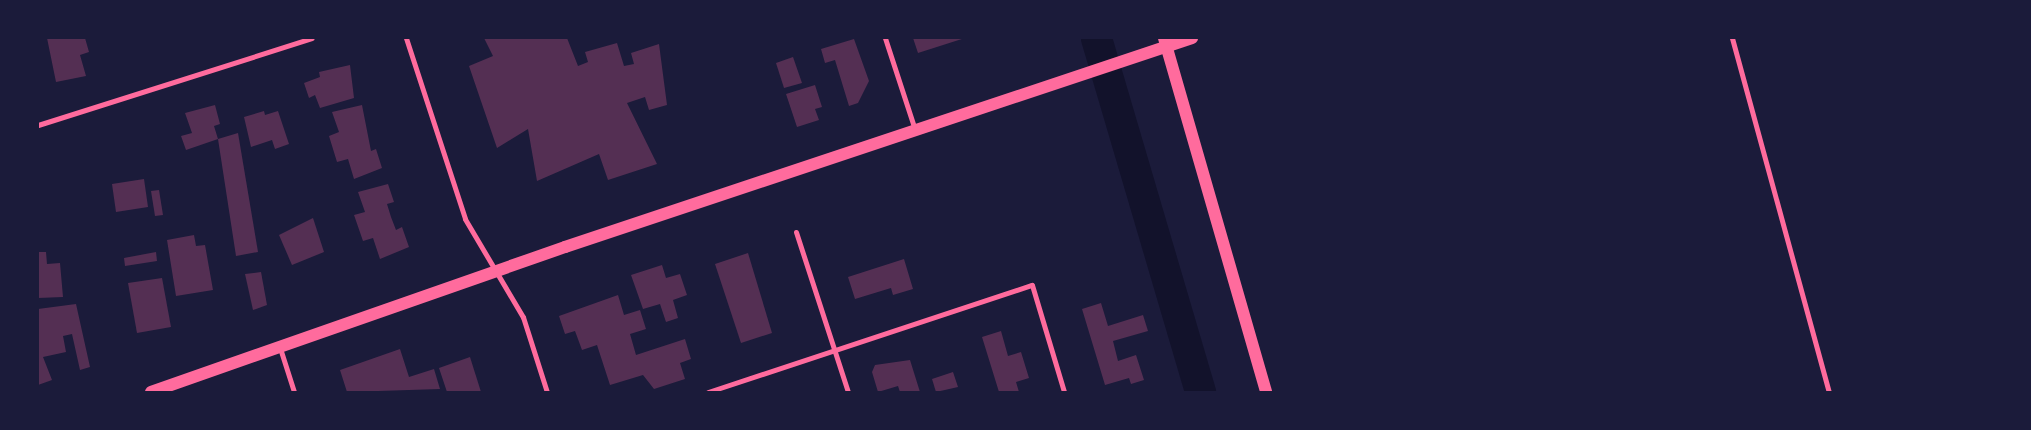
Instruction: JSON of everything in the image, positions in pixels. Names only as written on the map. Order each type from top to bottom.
[{"type":"main road","points":[[151,392],[496,272],[1119,63],[1166,43],[1192,38]]},
{"type":"main road","points":[[1166,43],[1266,392]]},
{"type":"street","points":[[38,125],[312,38]]},
{"type":"street","points":[[406,38],[465,219],[522,317],[547,392]]},
{"type":"street","points":[[885,38],[915,130]]},
{"type":"street","points":[[1732,38],[1829,392]]},
{"type":"street","points":[[796,232],[848,392]]},
{"type":"street","points":[[708,392],[1032,285],[1064,392]]},
{"type":"street","points":[[280,347],[294,392]]},
{"type":"building","points":[[47,38],[85,38],[89,52],[80,55],[86,76],[56,82]]},
{"type":"building","points":[[484,38],[567,38],[578,66],[588,62],[585,52],[617,43],[624,66],[634,64],[631,53],[659,44],[667,105],[649,110],[645,97],[627,103],[657,164],[608,180],[599,154],[537,181],[528,129],[497,148],[469,66],[493,56]]},
{"type":"building","points":[[913,38],[965,38],[918,53]]},
{"type":"building","points":[[854,39],[869,81],[858,103],[849,106],[835,60],[825,63],[821,49]]},
{"type":"building","points":[[793,57],[802,83],[784,88],[776,63]]},
{"type":"building","points":[[350,65],[354,98],[320,108],[315,95],[309,98],[304,83],[320,77],[319,72]]},
{"type":"building","points":[[815,85],[822,107],[815,109],[819,120],[797,127],[786,94]]},
{"type":"building","points":[[215,105],[220,124],[214,126],[218,139],[186,150],[181,136],[192,133],[185,113]]},
{"type":"building","points":[[362,105],[371,151],[376,149],[382,168],[354,179],[348,159],[337,162],[329,136],[339,132],[332,112]]},
{"type":"building","points":[[264,111],[265,115],[278,111],[289,144],[275,149],[272,140],[251,147],[244,117]]},
{"type":"building","points":[[238,133],[258,252],[236,256],[218,139]]},
{"type":"building","points":[[144,179],[148,207],[116,212],[112,184]]},
{"type":"building","points":[[388,184],[394,202],[387,204],[391,217],[396,230],[402,227],[409,247],[380,259],[373,238],[363,241],[354,215],[365,212],[358,192]]},
{"type":"building","points":[[159,190],[163,215],[155,216],[151,191]]},
{"type":"building","points":[[313,218],[324,252],[292,265],[279,235]]},
{"type":"building","points":[[194,235],[196,246],[205,245],[213,290],[176,296],[167,240]]},
{"type":"building","points":[[38,252],[46,252],[47,264],[60,263],[63,297],[38,298]]},
{"type":"building","points":[[156,252],[157,261],[125,266],[124,258]]},
{"type":"building","points":[[748,253],[772,333],[741,343],[715,264]]},
{"type":"building","points":[[904,259],[913,289],[893,295],[891,288],[855,299],[848,277]]},
{"type":"building","points":[[662,265],[666,278],[680,274],[687,295],[673,300],[678,318],[666,322],[660,304],[643,309],[631,275]]},
{"type":"building","points":[[261,272],[267,305],[253,310],[245,274]]},
{"type":"building","points":[[162,278],[171,327],[137,333],[128,283]]},
{"type":"building","points":[[618,295],[624,315],[640,310],[646,329],[630,334],[636,355],[685,339],[691,359],[680,363],[685,379],[654,389],[643,375],[610,385],[597,345],[582,350],[575,331],[565,334],[559,316]]},
{"type":"building","points":[[1101,303],[1108,326],[1143,315],[1148,331],[1113,341],[1118,361],[1136,355],[1144,380],[1131,384],[1129,378],[1105,385],[1082,309]]},
{"type":"building","points":[[76,304],[90,367],[80,370],[72,334],[63,336],[66,352],[43,357],[52,380],[38,385],[38,309]]},
{"type":"building","points":[[1001,331],[1008,356],[1021,352],[1029,378],[1016,382],[1019,392],[999,392],[982,337]]},
{"type":"building","points":[[400,349],[409,377],[434,369],[440,389],[347,392],[340,370]]},
{"type":"building","points":[[470,357],[481,392],[447,392],[439,368]]},
{"type":"building","points":[[910,360],[920,392],[900,392],[898,386],[878,392],[872,372],[875,365]]},
{"type":"building","points":[[953,372],[958,387],[936,392],[932,379]]},
{"type":"waterway","points":[[1096,38],[1200,392]]}]
